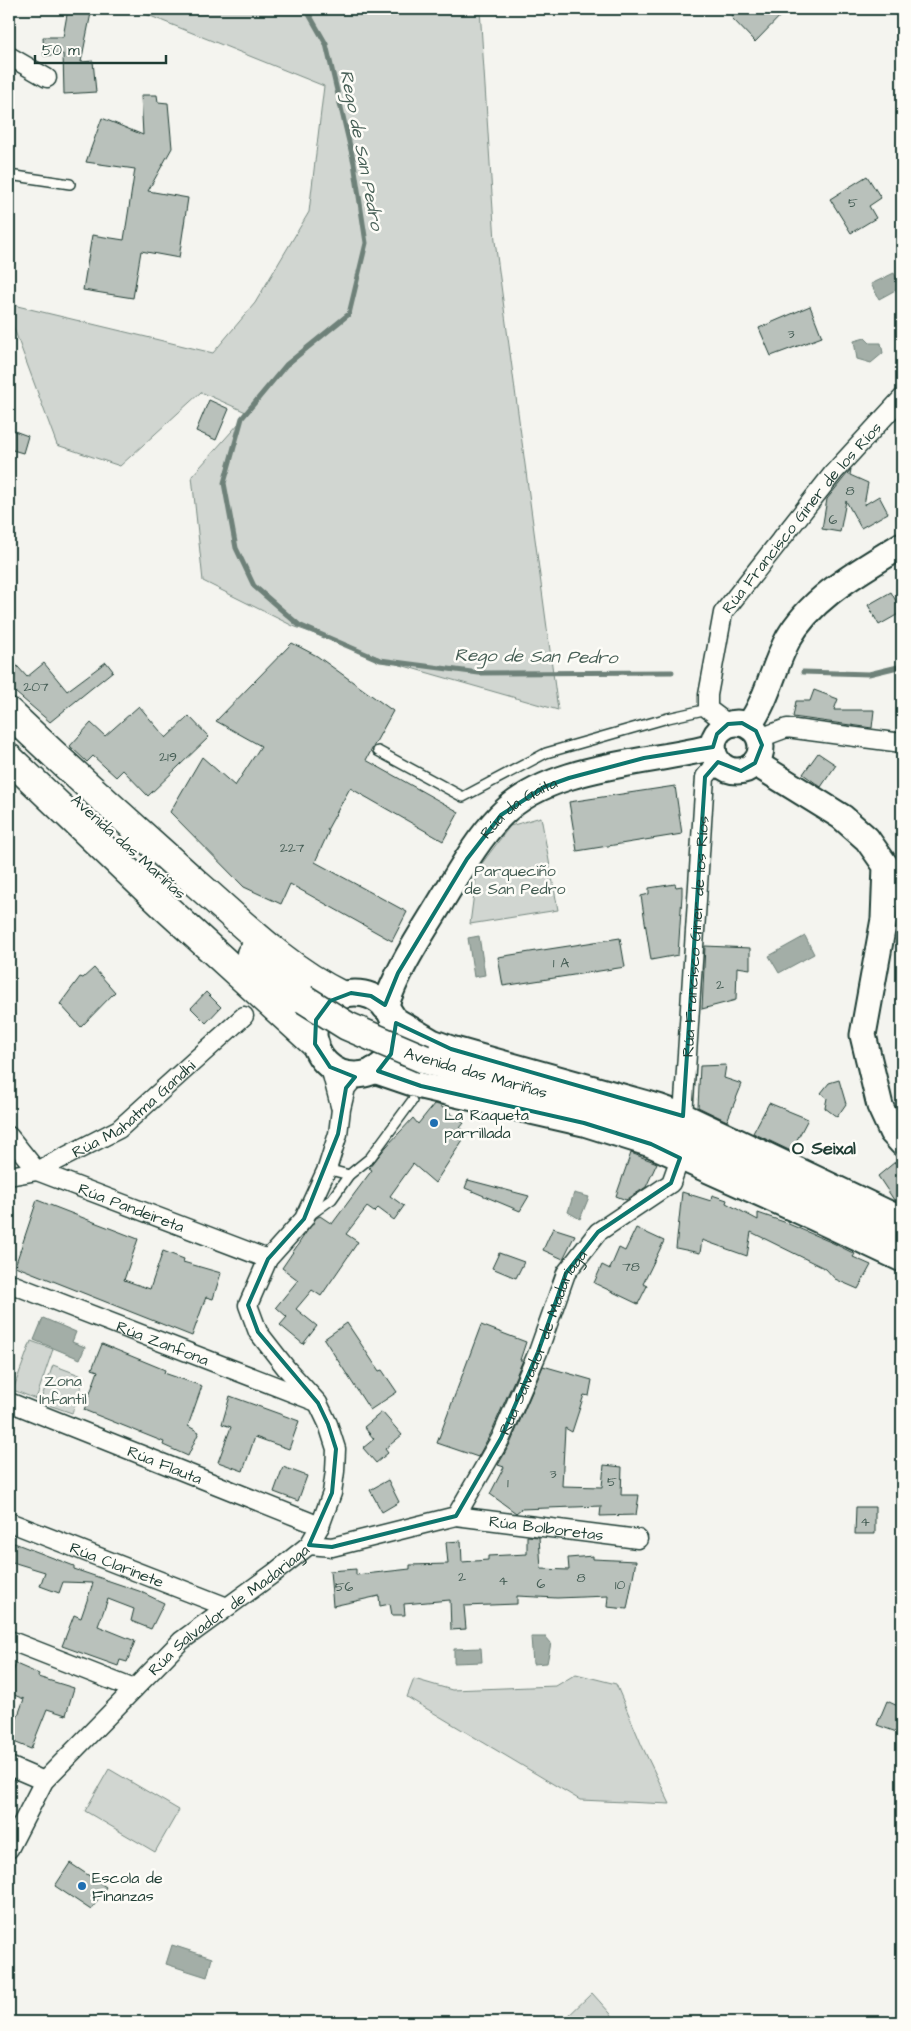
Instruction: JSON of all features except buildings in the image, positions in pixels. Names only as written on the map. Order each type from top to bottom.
[{"type":"highway","points":[[9,736],[38,788],[315,1044]]},
{"type":"highway","points":[[9,736],[80,779],[270,948],[321,986],[352,995]]},
{"type":"highway","name":"Avenida das Mariñas","points":[[9,736],[171,885],[304,999],[347,1026],[424,1058],[640,1120],[741,1161],[902,1240]]},
{"type":"street","points":[[9,56],[47,78]]},
{"type":"street","name":"Rúa Francisco Giner de los Ríos","points":[[708,709],[708,695],[723,614],[834,472],[902,398]]},
{"type":"street","points":[[746,729],[758,713],[780,656],[798,623],[824,596],[902,545]]},
{"type":"street","points":[[708,709],[746,729],[761,751],[755,763],[741,771],[724,768],[716,755],[717,734],[746,729],[787,728],[902,743]]},
{"type":"street","name":"Rúa Francisco Giner de los Ríos","points":[[683,1116],[705,777],[716,755]]},
{"type":"street","name":"Rúa da Gaita","points":[[389,1013],[398,973],[483,836],[501,815],[518,801],[544,787],[603,768],[716,755]]},
{"type":"street","points":[[755,763],[842,817],[867,840],[886,866],[894,897],[863,1035],[880,1106],[892,1132],[902,1143]]},
{"type":"street","points":[[9,770],[38,788]]},
{"type":"street","name":"Rúa da Gaita","points":[[352,995],[375,989],[398,973]]},
{"type":"street","points":[[902,1220],[683,1116],[658,1107],[432,1042],[389,1013],[371,996],[352,995],[330,1001],[319,1015],[314,1032],[315,1044],[321,1057],[330,1067],[338,1072],[365,1073],[584,1123],[651,1144],[811,1216],[902,1260]]},
{"type":"street","points":[[309,1545],[320,1526],[332,1493],[336,1449],[328,1424],[318,1403],[286,1368],[258,1332],[248,1305],[268,1259],[304,1219],[327,1168],[338,1134],[346,1088],[365,1073],[384,1063],[391,1054],[395,1043],[389,1013]]},
{"type":"street","name":"Rúa Mahatma Gandhi","points":[[9,1176],[37,1171],[119,1129],[244,1016]]},
{"type":"street","points":[[868,1061],[902,1114]]},
{"type":"street","points":[[330,1067],[341,1109]]},
{"type":"street","points":[[9,1136],[37,1171]]},
{"type":"street","name":"Rúa Salvador de Madariaga","points":[[9,1849],[44,1782],[181,1641],[309,1545],[332,1546],[456,1516],[501,1438],[538,1352],[566,1273],[598,1232],[671,1182],[680,1158]]},
{"type":"street","name":"Rúa Pandeireta","points":[[37,1171],[268,1259]]},
{"type":"street","name":"Rúa Zanfona","points":[[9,1283],[318,1403]]},
{"type":"street","name":"Rúa Flauta","points":[[9,1402],[320,1526]]},
{"type":"street","name":"Rúa Bolboretas","points":[[456,1516],[638,1539]]},
{"type":"street","name":"Rúa Clarinete","points":[[9,1522],[226,1607]]},
{"type":"street","points":[[9,1640],[134,1689]]},
{"type":"street","points":[[9,1766],[44,1782]]},
{"type":"lane","points":[[9,175],[70,184]]},
{"type":"lane","name":"Rúa da Gaita","points":[[378,751],[463,797],[546,753],[668,718],[708,709]]},
{"type":"lane","points":[[304,1219],[332,1199],[349,1175],[370,1158],[412,1101]]},
{"type":"lane","points":[[327,1168],[349,1175]]},
{"type":"highlighted area","points":[[742,723],[756,731],[762,745],[755,763],[741,771],[718,762],[705,777],[683,1116],[451,1049],[396,1023],[391,1054],[378,1071],[421,1086],[584,1123],[651,1144],[680,1158],[671,1183],[598,1232],[566,1273],[538,1352],[501,1438],[456,1516],[332,1547],[309,1545],[332,1493],[336,1449],[328,1424],[318,1403],[258,1332],[248,1305],[268,1259],[304,1219],[338,1134],[346,1088],[355,1077],[330,1067],[315,1044],[316,1020],[330,1001],[351,993],[371,996],[385,1005],[398,973],[467,859],[501,815],[544,787],[569,778],[644,758],[713,747],[717,734],[728,724]]},
{"type":"green space","points":[[133,9],[480,9],[495,241],[558,710],[397,664],[293,626],[203,581],[192,476],[248,413],[201,392],[120,466],[57,445],[9,315],[9,304],[213,353],[255,303],[309,212],[324,86]]},
{"type":"green space","name":"Parqueciño de San Pedro","points":[[541,817],[558,910],[470,924],[477,870],[510,826]]},
{"type":"green space","points":[[31,1341],[53,1349],[36,1399],[13,1390]]},
{"type":"green space","name":"Zona Infantil","points":[[53,1365],[85,1377],[72,1413],[40,1402]]},
{"type":"green space","points":[[576,1674],[616,1684],[642,1746],[670,1804],[580,1800],[407,1697],[414,1679],[452,1690],[556,1686]]},
{"type":"green space","points":[[109,1769],[179,1810],[155,1852],[85,1811]]},
{"type":"green space","points":[[592,1993],[618,2022],[562,2022]]},
{"type":"shaded area","points":[[894,273],[901,287],[879,299],[871,284]]},
{"type":"shaded area","points":[[865,338],[870,343],[881,343],[883,353],[871,363],[857,359],[854,341]]},
{"type":"shaded area","points":[[479,936],[485,975],[474,977],[468,938]]},
{"type":"shaded area","points":[[805,936],[814,954],[779,973],[769,956]]},
{"type":"shaded area","points":[[574,1193],[589,1197],[580,1219],[568,1212]]},
{"type":"shaded area","points":[[43,1318],[76,1332],[72,1342],[85,1347],[80,1359],[34,1340]]},
{"type":"shaded area","points":[[531,1637],[546,1637],[551,1643],[547,1663],[533,1664]]},
{"type":"shaded area","points":[[481,1648],[482,1662],[454,1663],[454,1649]]},
{"type":"shaded area","points":[[172,1945],[212,1958],[207,1977],[166,1964]]},
{"type":"waterway","name":"Rego de San Pedro","points":[[306,9],[326,44],[354,163],[366,243],[349,314],[286,365],[242,418],[224,483],[236,548],[254,586],[299,625],[380,660],[479,673],[672,672]]},
{"type":"waterway","name":"Rego de San Pedro","points":[[803,672],[869,674],[902,666]]},
{"type":"place","name":"La Raqueta parrillada","points":[[434,1123]]},
{"type":"place","name":"Escola de Finanzas","points":[[82,1886]]},
{"type":"district","name":"O Seixal","points":[[824,1148]]}]
